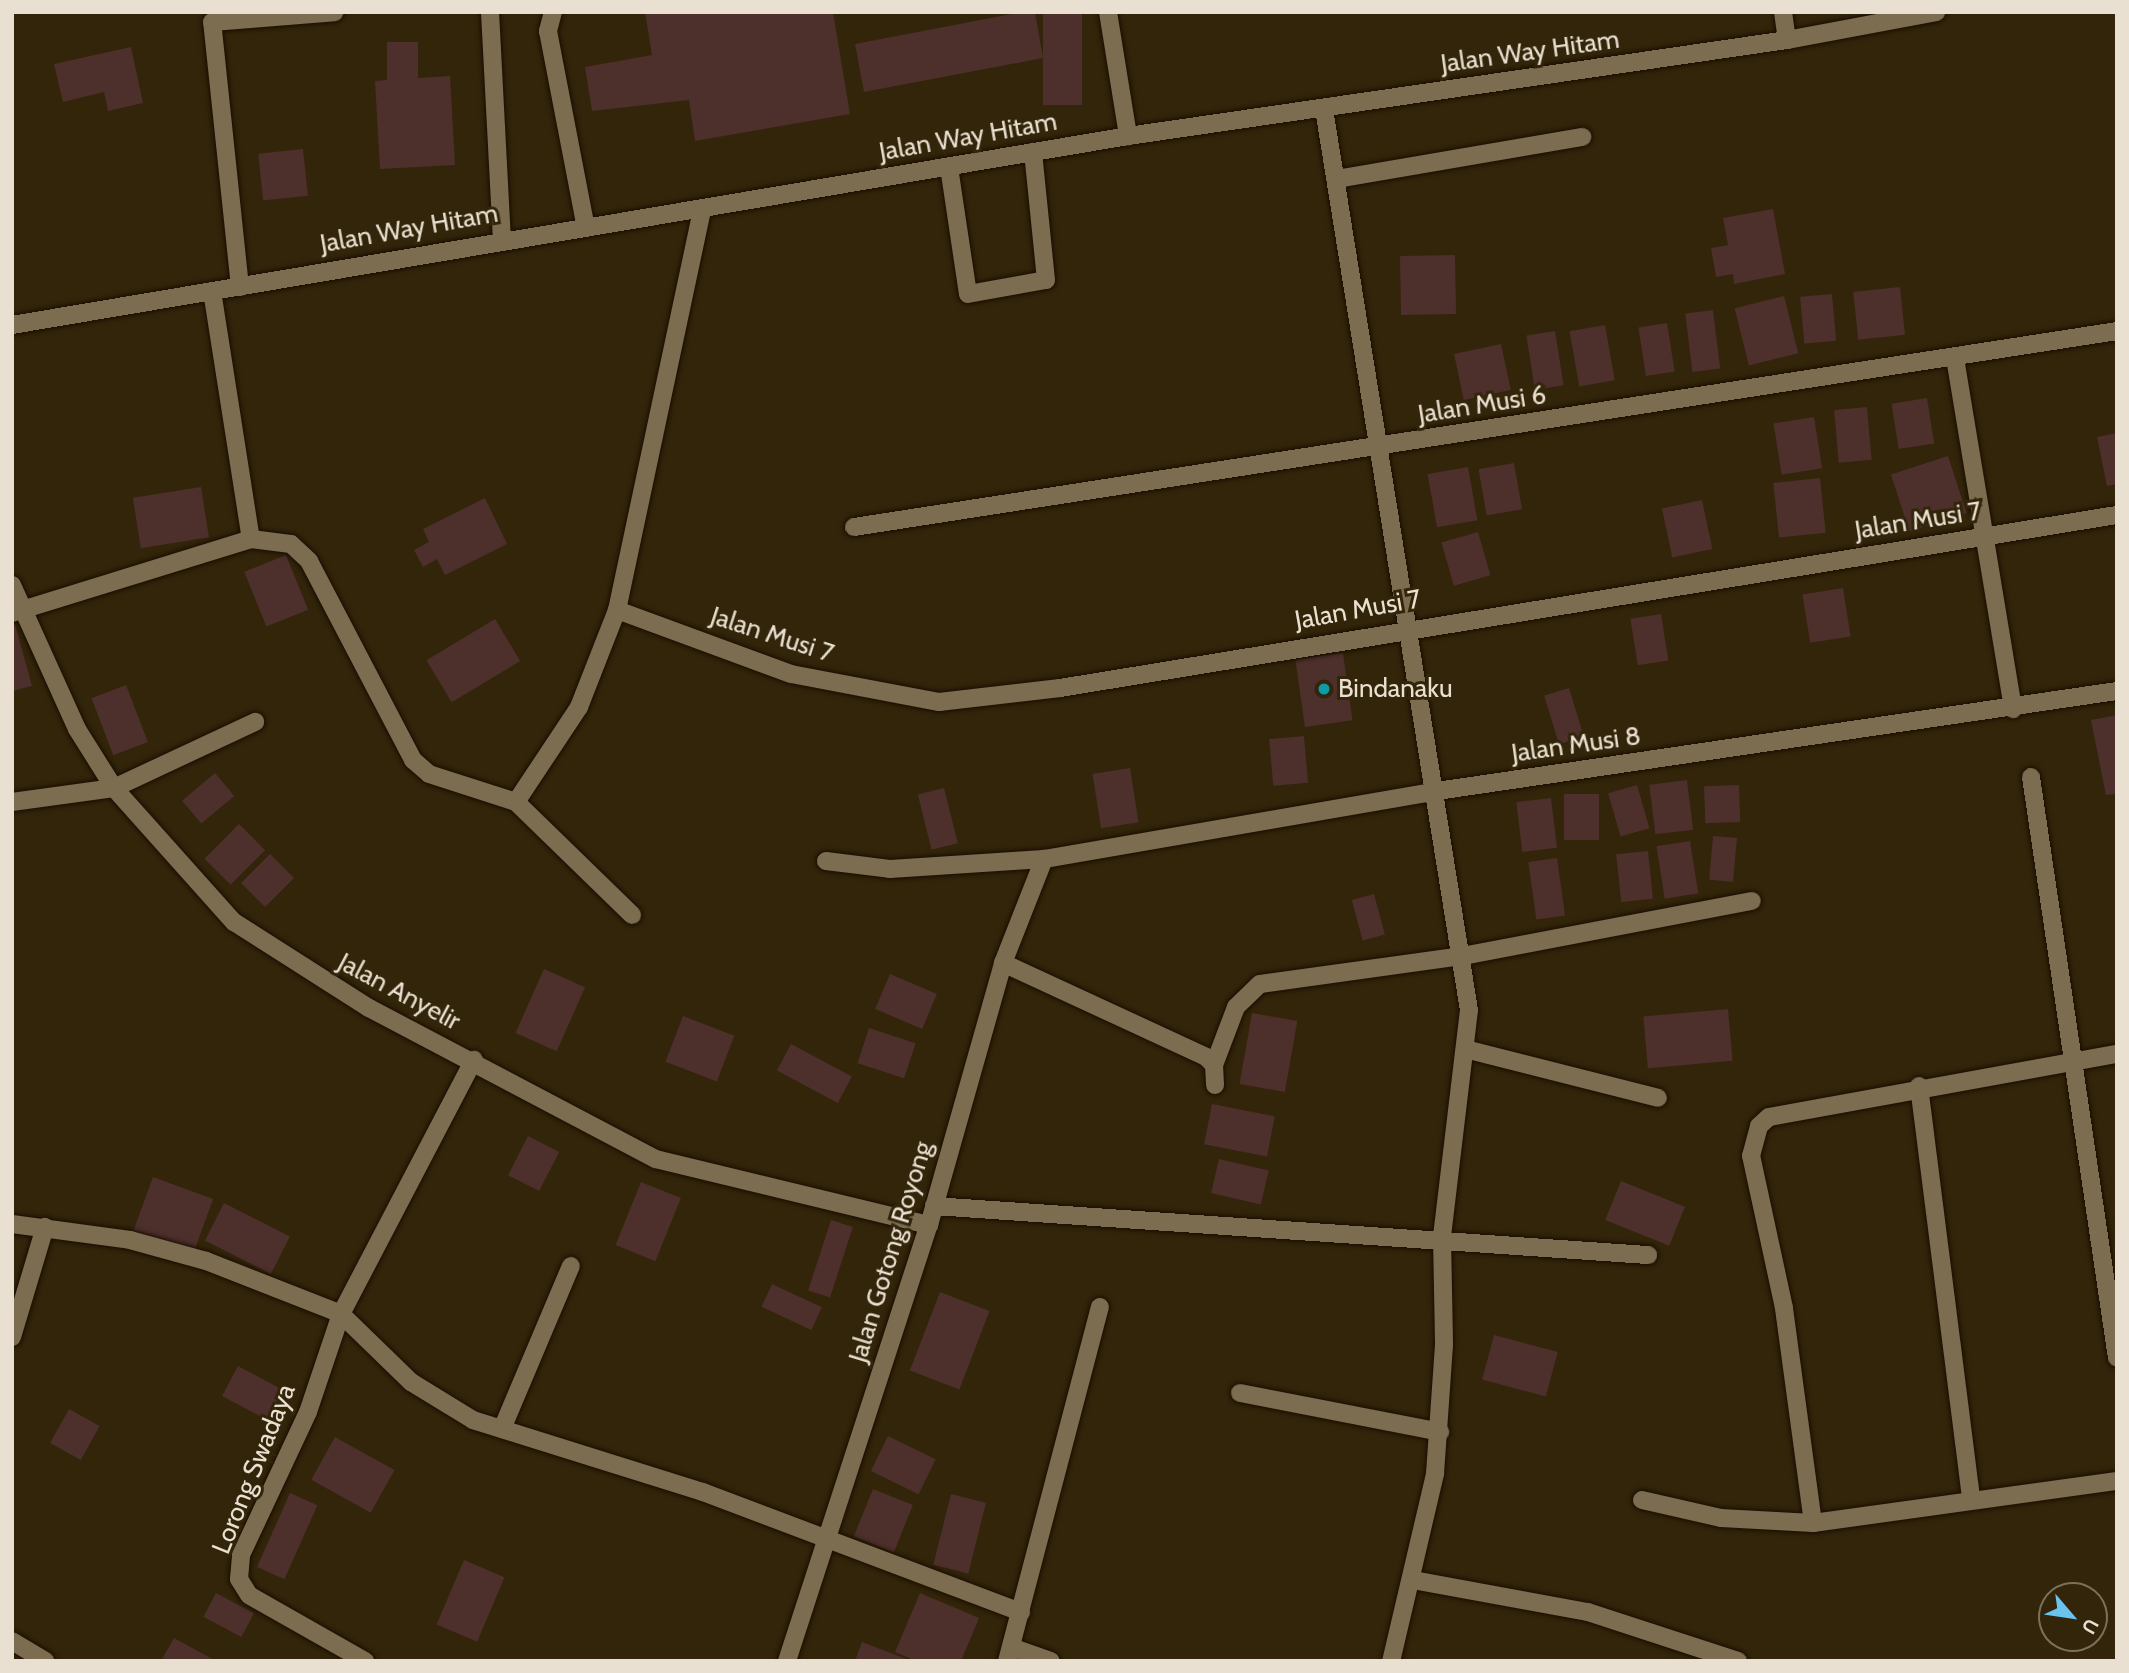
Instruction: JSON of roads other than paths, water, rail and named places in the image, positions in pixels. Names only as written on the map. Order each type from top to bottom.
[{"type":"street","points":[[240,287],[212,22],[335,12]]},
{"type":"street","points":[[490,12],[502,239]]},
{"type":"street","points":[[553,12],[548,31],[585,224]]},
{"type":"street","points":[[1108,12],[1128,136]]},
{"type":"street","points":[[1783,12],[1787,40]]},
{"type":"street","name":"Jalan Way Hitam","points":[[12,325],[240,287],[585,224],[702,211],[1128,136],[1787,40],[1936,12]]},
{"type":"street","points":[[1324,108],[1382,446],[1406,628],[1437,791],[1463,957],[1465,1049],[1442,1237],[1440,1432],[1413,1580],[1391,1661]]},
{"type":"street","points":[[1336,180],[1582,137]]},
{"type":"street","points":[[949,167],[968,294],[1046,280],[1032,152]]},
{"type":"street","points":[[516,802],[579,707],[617,610],[702,211]]},
{"type":"street","points":[[212,291],[251,539]]},
{"type":"street","name":"Jalan Musi 6","points":[[854,527],[2117,331]]},
{"type":"street","points":[[1955,358],[1980,538],[2012,709]]},
{"type":"street","name":"Jalan Musi 7","points":[[617,610],[791,674],[939,702],[1060,688],[1406,628],[2117,515]]},
{"type":"street","points":[[17,612],[251,539],[283,541],[304,553],[413,760],[429,774],[516,802],[632,915]]},
{"type":"street","name":"Jalan Anyelir","points":[[12,585],[17,612],[78,729],[114,788],[234,922],[325,984],[474,1060],[656,1159],[929,1225]]},
{"type":"street","name":"Jalan Musi 8","points":[[826,861],[890,869],[1044,859],[1437,791],[2012,709],[2117,691]]},
{"type":"street","points":[[12,802],[114,788],[255,722]]},
{"type":"street","points":[[2031,777],[2117,1358]]},
{"type":"street","name":"Jalan Gotong Royong","points":[[787,1661],[929,1225],[1003,963],[1044,859]]},
{"type":"street","points":[[1215,1085],[1214,1065],[1236,1007],[1260,984],[1463,957],[1752,901]]},
{"type":"street","points":[[1003,963],[1214,1065]]},
{"type":"street","points":[[1465,1049],[1658,1098]]},
{"type":"street","points":[[1813,1523],[1784,1307],[1751,1156],[1754,1140],[1769,1117],[1919,1086],[2117,1054]]},
{"type":"street","name":"Lorong Swadaya","points":[[365,1661],[249,1595],[239,1579],[241,1555],[308,1412],[341,1314],[474,1060]]},
{"type":"street","points":[[1919,1086],[1971,1497]]},
{"type":"street","points":[[934,1206],[1119,1223],[1442,1237],[1648,1255]]},
{"type":"street","points":[[12,1224],[130,1240],[206,1261],[341,1314],[444,1406],[502,1429],[826,1538],[1021,1612]]},
{"type":"street","points":[[12,1337],[44,1227]]},
{"type":"street","points":[[502,1429],[571,1266]]},
{"type":"street","points":[[1051,1661],[1009,1654],[1100,1307]]},
{"type":"street","points":[[1240,1394],[1440,1432]]},
{"type":"street","points":[[1642,1500],[1721,1518],[1813,1523],[1971,1497],[2117,1481]]},
{"type":"street","points":[[1413,1580],[1588,1612],[1738,1661]]},
{"type":"street","points":[[12,1642],[45,1661]]},
{"type":"place","name":"Bindanaku","points":[[1324,689]]}]
